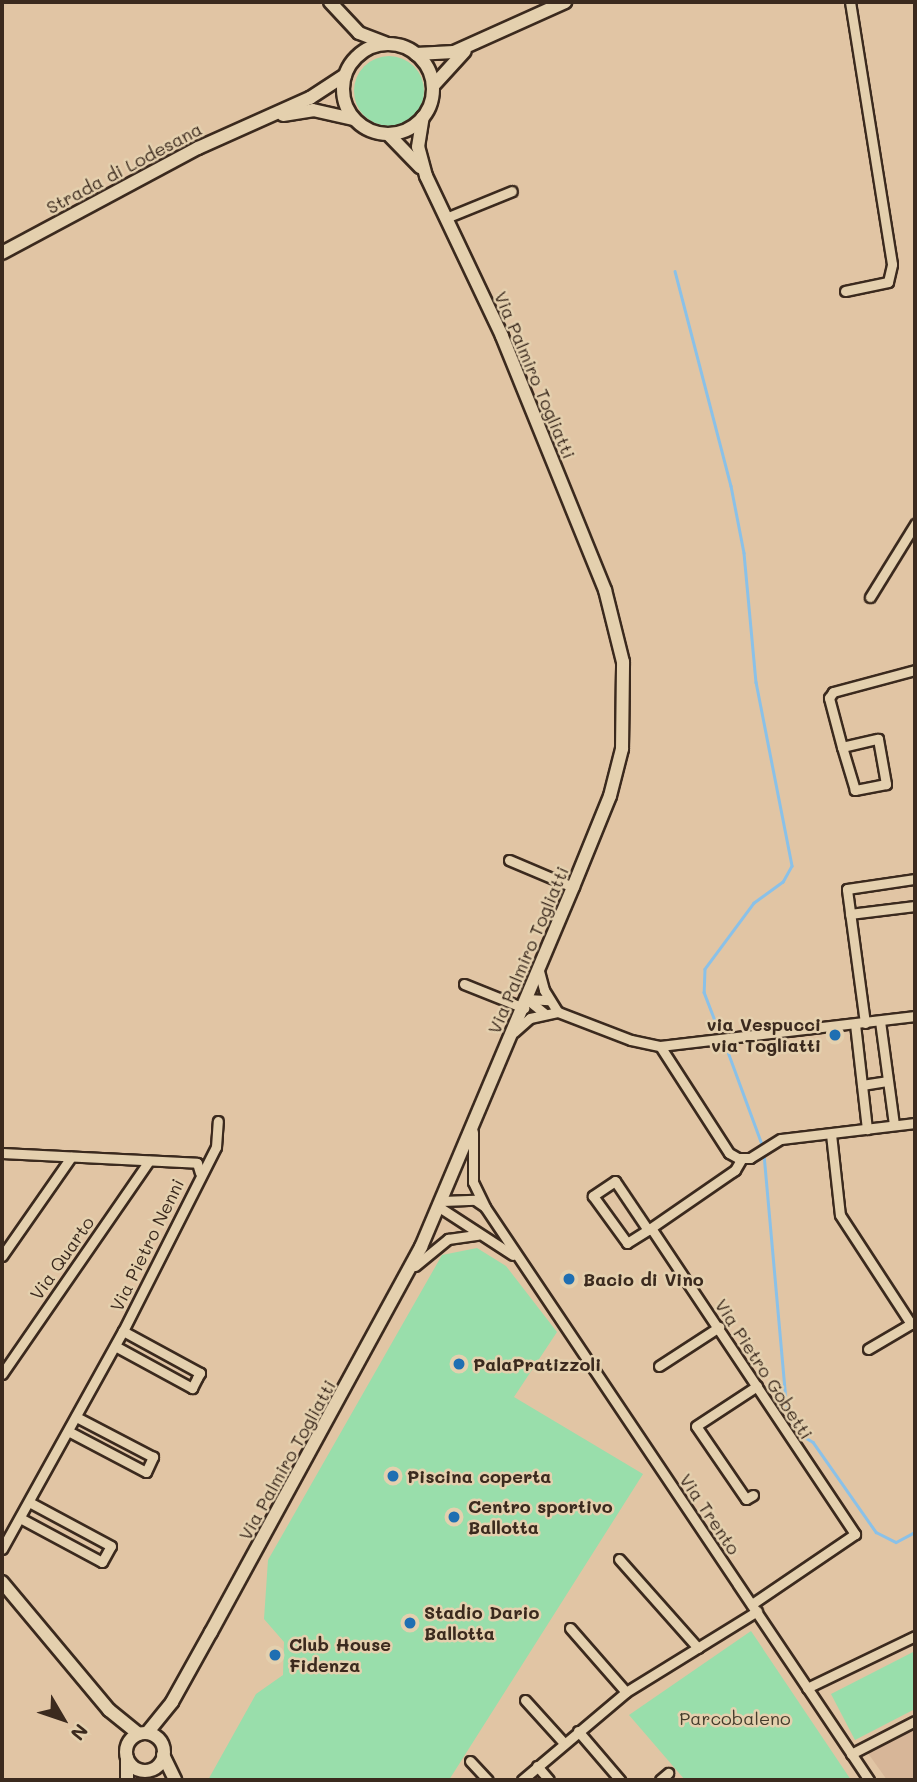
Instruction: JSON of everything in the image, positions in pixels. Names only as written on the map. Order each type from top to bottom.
[{"type":"street","points":[[330,2],[359,33],[416,54],[454,51],[565,2]]},
{"type":"street","points":[[845,291],[888,282],[892,264],[850,2]]},
{"type":"street","points":[[348,22],[356,38],[352,62],[345,75],[343,93],[353,118]]},
{"type":"street","points":[[426,176],[418,147],[423,117],[433,86],[456,57],[480,41]]},
{"type":"street","points":[[352,62],[368,49],[388,44]]},
{"type":"street","points":[[416,54],[428,68],[433,86]]},
{"type":"street","points":[[265,118],[345,75]]},
{"type":"street","points":[[265,118],[313,110],[353,118],[369,131],[389,135],[408,130],[423,117]]},
{"type":"street","name":"Strada di Lodesana","points":[[2,253],[198,148],[265,118]]},
{"type":"street","points":[[389,135],[405,148],[426,176]]},
{"type":"street","name":"Via Palmiro Togliatti","points":[[128,1744],[143,1734],[172,1702],[405,1278],[441,1204],[474,1120],[539,971],[618,768],[626,713],[623,662],[605,590],[502,336],[426,176]]},
{"type":"street","points":[[446,218],[512,191]]},
{"type":"street","points":[[870,597],[915,524]]},
{"type":"street","points":[[842,747],[878,739],[886,784],[855,790],[842,747],[831,694],[915,670]]},
{"type":"street","points":[[509,860],[573,887]]},
{"type":"street","points":[[867,1129],[847,889],[915,879]]},
{"type":"street","points":[[850,914],[915,906]]},
{"type":"street","points":[[539,971],[549,1000],[558,1012]]},
{"type":"street","points":[[464,984],[525,1003],[546,1013]]},
{"type":"street","points":[[525,1003],[549,1000]]},
{"type":"street","points":[[513,1033],[530,1018],[558,1012],[631,1040],[660,1046],[915,1016]]},
{"type":"street","points":[[880,1021],[894,1125]]},
{"type":"street","points":[[660,1046],[729,1153],[743,1158]]},
{"type":"street","points":[[862,1085],[887,1081]]},
{"type":"street","name":"Via Trento","points":[[474,1120],[471,1165],[485,1207],[869,1780]]},
{"type":"street","name":"Via Pietro Nenni","points":[[2,1549],[123,1331],[200,1173],[216,1147],[218,1121]]},
{"type":"street","points":[[649,1229],[735,1170],[743,1158],[758,1153],[769,1145],[915,1123]]},
{"type":"street","points":[[831,1134],[840,1215],[913,1323],[868,1349]]},
{"type":"street","points":[[2,1153],[197,1163],[200,1173]]},
{"type":"street","points":[[2,1256],[71,1157]]},
{"type":"street","name":"Via Quarto","points":[[2,1374],[149,1161]]},
{"type":"street","name":"Via Pietro Gobetti","points":[[522,1780],[626,1692],[698,1648],[855,1534],[719,1327],[615,1181],[593,1196],[627,1243],[649,1229]]},
{"type":"street","points":[[441,1204],[475,1200],[485,1207]]},
{"type":"street","name":"Via Trento","points":[[441,1204],[524,1265]]},
{"type":"street","points":[[405,1278],[433,1247],[465,1235],[484,1235]]},
{"type":"street","points":[[659,1366],[719,1327]]},
{"type":"street","name":"Via Pietro Nenni","points":[[115,1346],[191,1388],[200,1373],[123,1331]]},
{"type":"street","points":[[753,1495],[746,1499],[696,1426],[757,1386]]},
{"type":"street","points":[[68,1431],[146,1472],[153,1457],[76,1416]]},
{"type":"street","points":[[20,1518],[102,1562],[111,1546],[29,1502]]},
{"type":"street","points":[[619,1559],[698,1648]]},
{"type":"street","points":[[2,1582],[109,1710],[128,1744],[127,1780]]},
{"type":"street","points":[[570,1628],[626,1692]]},
{"type":"street","points":[[807,1688],[915,1636]]},
{"type":"street","points":[[525,1700],[564,1743]]},
{"type":"street","name":"Via Palmiro Togliatti","points":[[144,1774],[163,1750],[172,1702]]},
{"type":"street","points":[[109,1710],[163,1750],[173,1780]]},
{"type":"street","points":[[851,1754],[915,1721]]},
{"type":"street","points":[[578,1731],[620,1780]]},
{"type":"street","points":[[127,1758],[144,1774],[173,1780]]},
{"type":"street","points":[[470,1761],[488,1780]]},
{"type":"street","points":[[537,1766],[549,1780]]},
{"type":"street","points":[[660,1780],[668,1773]]},
{"type":"shaded area","points":[[915,1724],[915,1780],[887,1780],[865,1749]]},
{"type":"green space","points":[[389,56],[408,62],[418,72],[424,91],[418,110],[408,120],[389,126],[370,120],[360,110],[354,91],[360,72],[370,62]]},
{"type":"green space","name":"Centro sportivo Ballotta","points":[[477,1248],[506,1266],[557,1332],[514,1397],[643,1474],[449,1780],[208,1780],[256,1694],[283,1675],[284,1642],[264,1619],[268,1560],[442,1255]]},
{"type":"green space","name":"Parcobaleno","points":[[751,1631],[851,1780],[685,1780],[629,1715]]},
{"type":"green space","points":[[915,1651],[915,1709],[855,1740],[831,1694]]},
{"type":"waterway","points":[[675,271],[731,486],[744,553],[756,682],[792,866],[783,882],[754,903],[705,969],[704,992],[716,1024]]},
{"type":"waterway","points":[[728,1052],[763,1147]]},
{"type":"waterway","points":[[764,1154],[787,1413],[801,1435],[813,1442],[876,1532],[896,1542],[915,1532]]},
{"type":"place","name":"via Vespucci via Togliatti","points":[[835,1035]]},
{"type":"place","name":"Bacio di Vino","points":[[569,1279]]},
{"type":"place","name":"PalaPratizzoli","points":[[459,1364]]},
{"type":"place","name":"Piscina coperta","points":[[393,1476]]},
{"type":"place","name":"Centro sportivo Ballotta","points":[[454,1517]]},
{"type":"place","name":"Stadio Dario Ballotta","points":[[410,1623]]},
{"type":"place","name":"Club House Fidenza","points":[[275,1655]]}]
